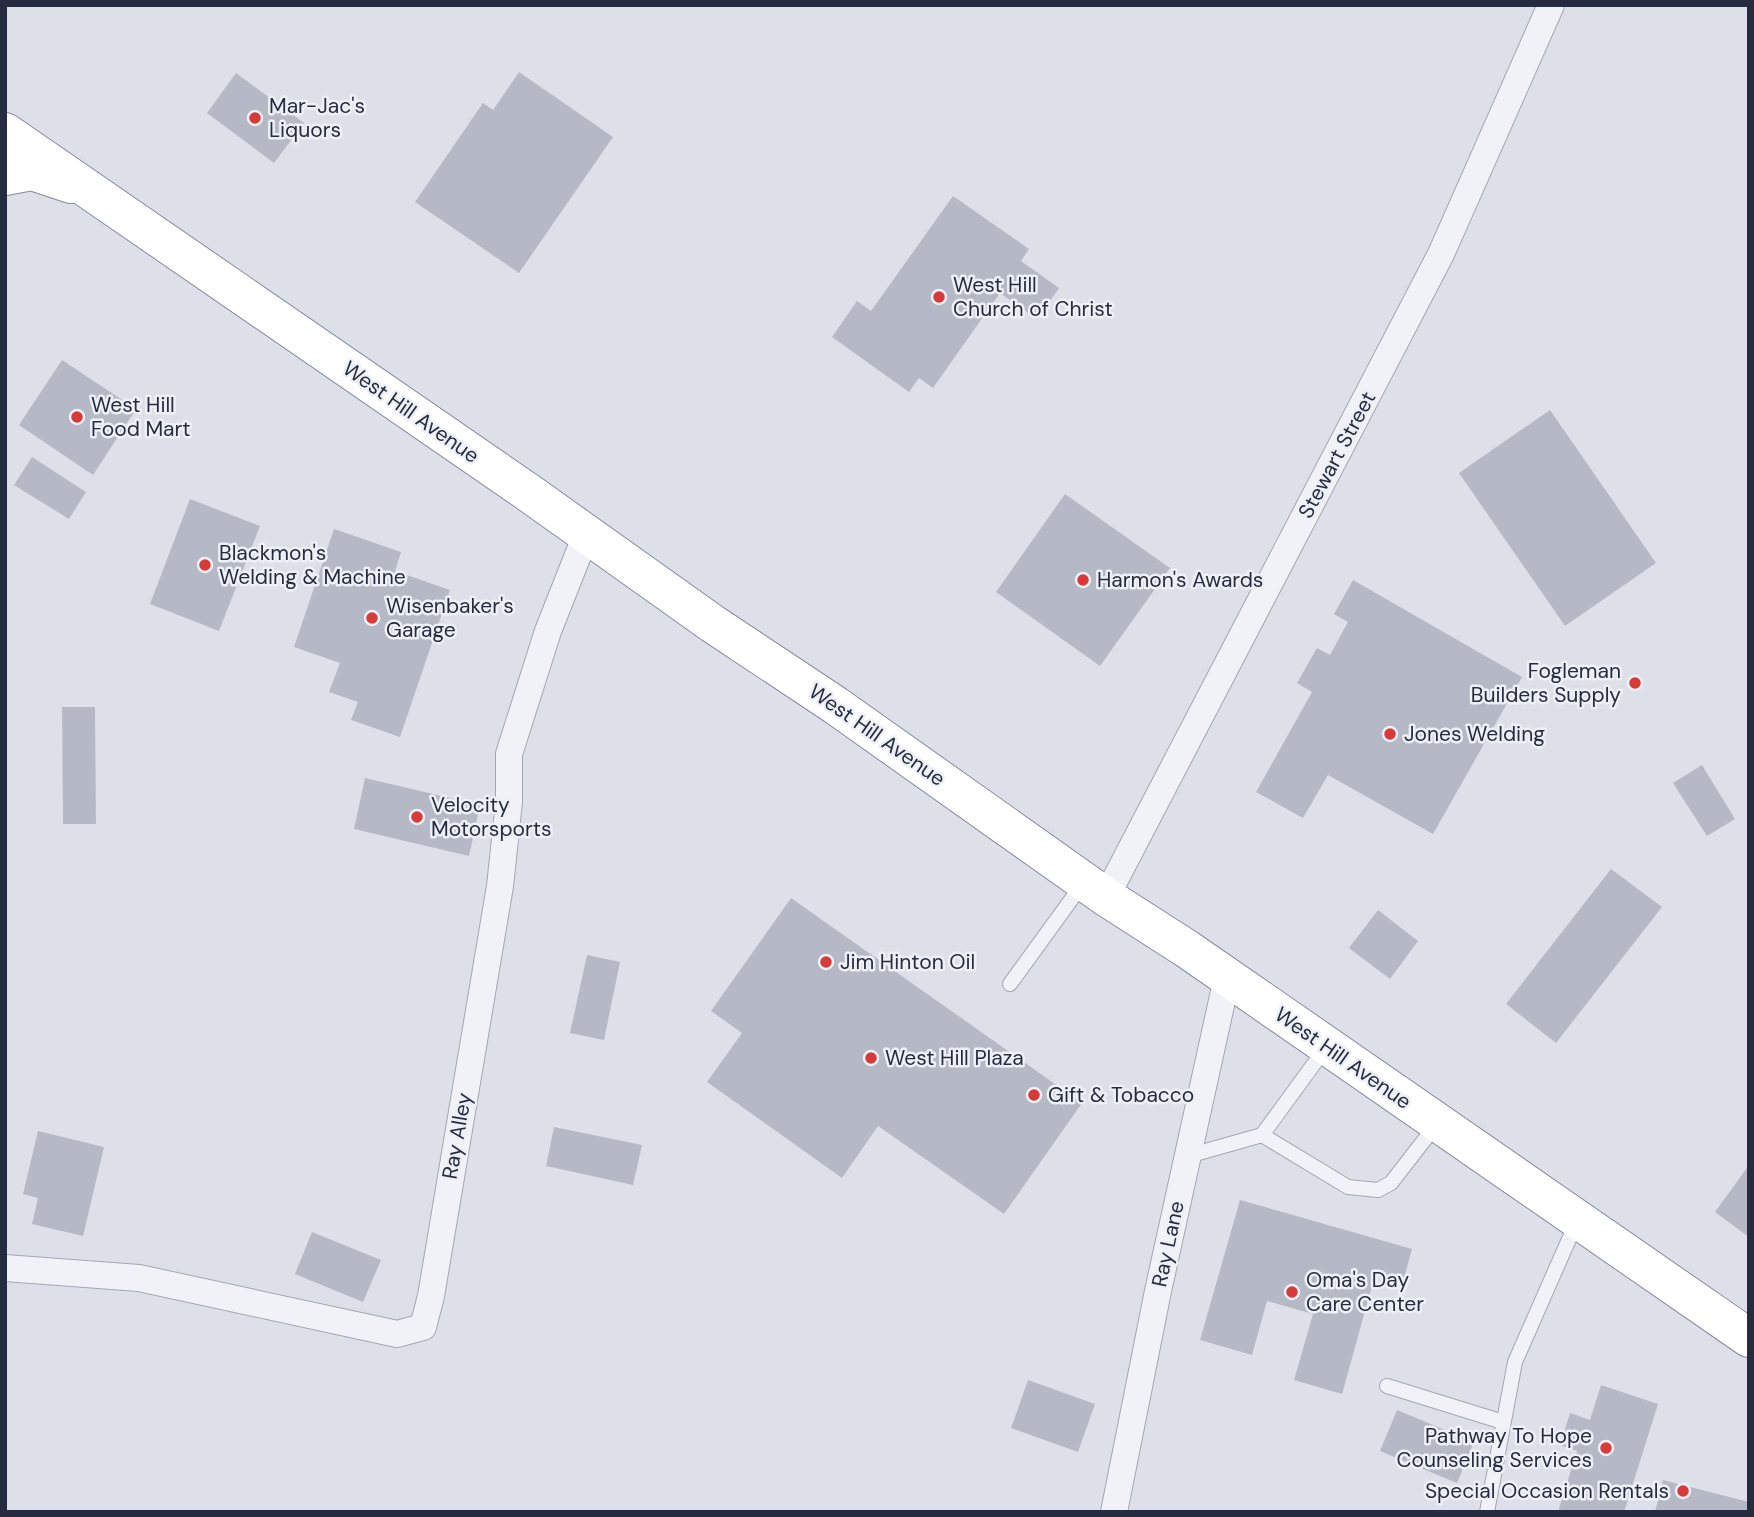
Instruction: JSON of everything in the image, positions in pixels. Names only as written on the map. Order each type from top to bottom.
[{"type":"highway","name":"West Hill Avenue","points":[[5,132],[713,624],[835,705],[1095,889],[1749,1338]]},
{"type":"highway","points":[[5,176],[32,172],[91,190]]},
{"type":"street","name":"Stewart Street","points":[[1095,889],[1441,254],[1550,5]]},
{"type":"street","name":"Ray Alley","points":[[5,1268],[139,1278],[397,1334],[423,1326],[431,1296],[500,886],[509,802],[509,754],[548,631],[586,534]]},
{"type":"street","name":"Ray Lane","points":[[1114,1512],[1158,1292],[1227,978]]},
{"type":"lane","points":[[1010,984],[1095,889]]},
{"type":"lane","points":[[1188,1156],[1262,1135],[1327,1046]]},
{"type":"lane","points":[[1262,1135],[1348,1188],[1378,1190],[1391,1183],[1437,1123]]},
{"type":"lane","points":[[1487,1512],[1515,1362],[1577,1220]]},
{"type":"lane","points":[[1387,1386],[1503,1422]]},
{"type":"building","points":[[519,72],[613,137],[519,273],[415,202],[483,103],[493,110]]},
{"type":"building","name":"Mar-Jac's Liquors","points":[[236,73],[304,123],[274,163],[207,113]]},
{"type":"building","name":"West Hill Church of Christ","points":[[953,196],[1029,249],[1021,261],[1059,288],[1037,319],[1000,293],[933,388],[919,378],[909,392],[832,337],[857,301],[871,311]]},
{"type":"building","name":"West Hill Food Mart","points":[[62,360],[136,409],[93,475],[19,425]]},
{"type":"building","points":[[1550,410],[1656,563],[1565,626],[1459,473]]},
{"type":"building","points":[[32,457],[86,492],[69,519],[14,485]]},
{"type":"building","name":"Harmon's Awards","points":[[1065,494],[1170,568],[1100,666],[996,592]]},
{"type":"building","name":"Blackmon's Welding & Machine","points":[[190,499],[260,526],[219,631],[150,604]]},
{"type":"building","name":"Wisenbaker's Garage","points":[[334,529],[401,552],[395,571],[450,590],[400,737],[351,720],[358,702],[329,692],[340,663],[294,647]]},
{"type":"building","name":"Jones Welding","points":[[1353,580],[1522,677],[1433,834],[1328,775],[1303,818],[1256,792],[1312,692],[1297,683],[1317,648],[1330,655],[1348,622],[1334,614]]},
{"type":"building","points":[[62,707],[95,707],[96,824],[63,824]]},
{"type":"building","points":[[1702,765],[1735,819],[1707,836],[1673,783]]},
{"type":"building","name":"Velocity Motorsports","points":[[365,778],[480,805],[469,856],[354,829]]},
{"type":"building","points":[[1611,869],[1662,907],[1556,1043],[1506,1004]]},
{"type":"building","name":"West Hill Plaza","points":[[791,898],[1082,1103],[1004,1214],[878,1126],[842,1178],[707,1082],[742,1033],[711,1011]]},
{"type":"building","points":[[1378,910],[1418,941],[1390,979],[1349,948]]},
{"type":"building","points":[[587,955],[620,962],[604,1040],[570,1033]]},
{"type":"building","points":[[554,1127],[642,1145],[633,1185],[546,1166]]},
{"type":"building","points":[[38,1131],[104,1147],[83,1236],[32,1224],[38,1198],[23,1194]]},
{"type":"building","points":[[1749,1165],[1749,1237],[1715,1212]]},
{"type":"building","name":"Oma's Day Care Center","points":[[1240,1200],[1412,1249],[1403,1282],[1375,1275],[1342,1394],[1294,1380],[1313,1314],[1267,1301],[1252,1355],[1200,1340]]},
{"type":"building","points":[[312,1232],[381,1260],[363,1302],[295,1274]]},
{"type":"building","points":[[1028,1380],[1095,1404],[1078,1452],[1011,1428]]},
{"type":"building","name":"Pathway To Hope Counseling Services","points":[[1601,1385],[1658,1404],[1624,1512],[1558,1512],[1577,1451],[1560,1445],[1570,1413],[1590,1420]]},
{"type":"building","points":[[1397,1410],[1474,1442],[1457,1483],[1380,1451]]},
{"type":"building","name":"Special Occasion Rentals","points":[[1663,1480],[1749,1502],[1749,1512],[1655,1512]]},
{"type":"place","name":"Mar-Jac's Liquors","points":[[255,118]]},
{"type":"place","name":"West Hill Church of Christ","points":[[939,297]]},
{"type":"place","name":"West Hill Food Mart","points":[[77,417]]},
{"type":"place","name":"Blackmon's Welding & Machine","points":[[205,565]]},
{"type":"place","name":"Harmon's Awards","points":[[1083,580]]},
{"type":"place","name":"Wisenbaker's Garage","points":[[372,618]]},
{"type":"place","name":"Fogleman Builders Supply","points":[[1635,683]]},
{"type":"place","name":"Jones Welding","points":[[1390,734]]},
{"type":"place","name":"Velocity Motorsports","points":[[417,817]]},
{"type":"place","name":"Jim Hinton Oil","points":[[826,962]]},
{"type":"place","name":"West Hill Plaza","points":[[871,1058]]},
{"type":"place","name":"Gift & Tobacco","points":[[1034,1095]]},
{"type":"place","name":"Oma's Day Care Center","points":[[1292,1292]]},
{"type":"place","name":"Pathway To Hope Counseling Services","points":[[1606,1448]]},
{"type":"place","name":"Special Occasion Rentals","points":[[1683,1491]]}]
